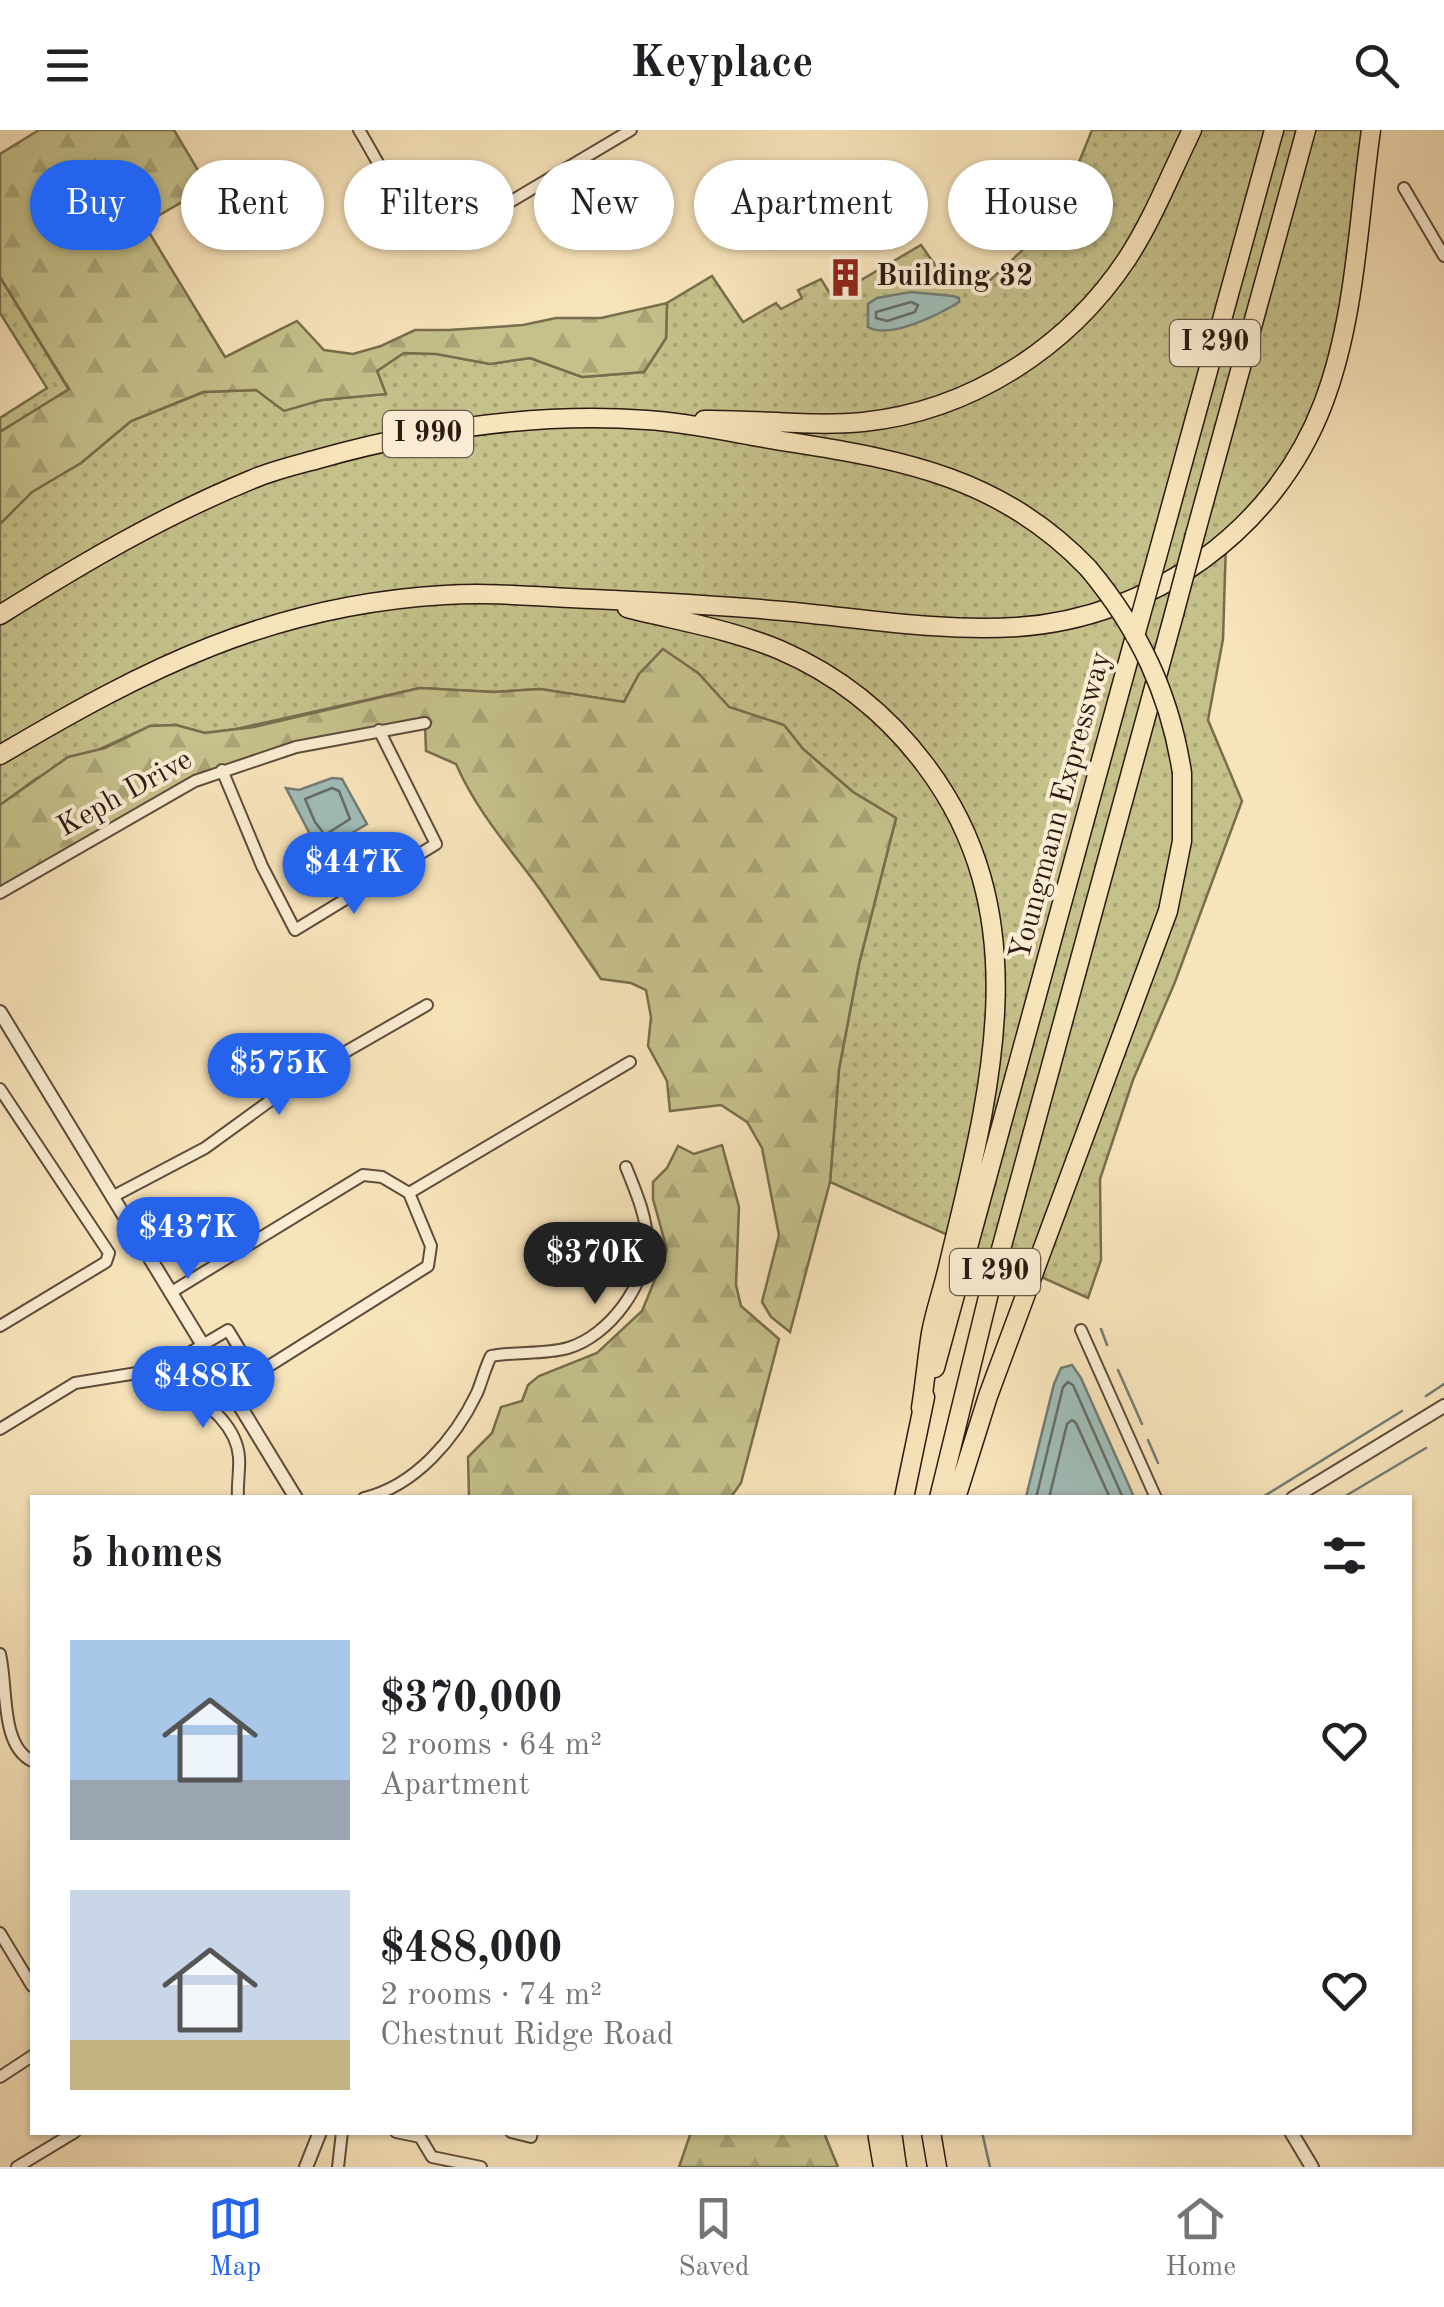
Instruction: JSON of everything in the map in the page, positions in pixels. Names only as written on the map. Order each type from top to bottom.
[{"type":"highway","points":[[665,421],[868,422],[935,406],[1002,377],[1058,337],[1108,286],[1146,226],[1192,130]]},
{"type":"highway","name":"Youngmann Expressway","points":[[905,1495],[921,1408],[946,1336],[1274,130]]},
{"type":"highway","name":"Youngmann Expressway","points":[[940,1495],[988,1297],[1306,130]]},
{"type":"highway","points":[[0,755],[156,668],[234,636],[355,606],[445,595],[516,594],[676,601],[1004,628],[1060,622],[1100,611],[1181,574],[1226,542],[1265,502],[1297,458],[1322,408],[1342,337],[1370,130]]},
{"type":"highway","name":"I 990","points":[[0,615],[66,573],[166,519],[258,476],[360,447],[464,426],[572,418],[665,421]]},
{"type":"highway","points":[[665,421],[863,454],[952,476],[984,490],[1030,518],[1088,568],[1126,617],[1152,664],[1170,716],[1182,773],[1182,840],[1168,912],[988,1396],[957,1495]]},
{"type":"highway","points":[[587,599],[728,632],[779,650],[826,674],[870,706],[919,756],[950,801],[974,850],[995,937],[996,1026],[972,1159],[932,1332],[921,1408]]},
{"type":"highway","points":[[877,2135],[882,2167]]},
{"type":"highway","points":[[892,2135],[897,2167]]},
{"type":"highway","points":[[931,2135],[936,2167]]},
{"type":"street","points":[[359,130],[418,219],[430,227],[452,231],[473,224],[631,130]]},
{"type":"street","points":[[1404,188],[1444,256]]},
{"type":"street","name":"Keph Drive","points":[[0,893],[156,800],[222,770],[296,746],[426,724]]},
{"type":"street","name":"Keph Drive","points":[[222,770],[262,866],[296,930],[436,844],[378,730]]},
{"type":"street","points":[[112,1196],[205,1148],[306,1074],[426,1006]]},
{"type":"street","points":[[0,1012],[294,1495]]},
{"type":"street","points":[[409,1193],[630,1062]]},
{"type":"street","points":[[0,1090],[109,1253],[106,1262],[0,1326]]},
{"type":"street","points":[[374,1495],[427,1463],[455,1432],[478,1391],[491,1356],[572,1347],[604,1328],[623,1306],[642,1270],[647,1241],[640,1203],[626,1167]]},
{"type":"street","points":[[0,1429],[74,1383],[162,1369],[228,1330],[250,1366],[269,1366],[428,1266],[431,1246],[409,1193],[382,1178],[364,1174],[170,1294]]},
{"type":"street","points":[[1081,1330],[1155,1495]]},
{"type":"street","points":[[162,1369],[198,1395],[234,1440],[239,1457],[238,1495]]},
{"type":"street","points":[[1298,1495],[1444,1406]]},
{"type":"street","points":[[0,1654],[6,1732],[24,1757],[30,1759]]},
{"type":"street","points":[[0,1932],[30,1983]]},
{"type":"street","points":[[0,2077],[30,2057]]},
{"type":"street","points":[[18,2167],[70,2135]]},
{"type":"street","points":[[306,2167],[319,2135]]},
{"type":"street","points":[[338,2167],[342,2135]]},
{"type":"street","points":[[410,2135],[420,2137],[430,2162],[481,2167]]},
{"type":"street","points":[[1294,2135],[1312,2167]]},
{"type":"green space","points":[[39,130],[174,130],[192,160],[181,160],[181,203],[161,214],[161,160],[30,160],[30,250],[160,250],[225,357],[297,321],[324,350],[353,354],[415,330],[601,318],[667,303],[666,338],[644,372],[582,377],[530,358],[490,364],[436,354],[404,353],[377,371],[386,394],[322,400],[284,411],[256,390],[203,392],[131,421],[81,463],[32,492],[0,524],[0,432],[69,389],[0,277],[0,154]]},
{"type":"green space","points":[[1092,130],[1371,130],[1345,318],[1306,442],[1226,542],[1223,639],[1208,720],[1242,801],[1175,982],[1133,1080],[1100,1179],[1101,1260],[1088,1298],[830,1182],[839,1069],[859,964],[896,818],[853,792],[803,749],[784,725],[729,707],[698,673],[639,674],[624,702],[540,689],[493,692],[420,688],[236,729],[205,733],[176,725],[150,726],[37,778],[0,805],[0,524],[31,492],[81,463],[131,421],[204,392],[256,390],[321,400],[385,394],[377,371],[403,353],[438,354],[490,364],[530,358],[582,377],[644,372],[666,338],[667,303],[712,276],[743,322],[776,303],[781,309],[802,298],[798,290],[821,279],[832,297],[912,250],[925,250],[955,283],[974,286],[986,284],[1023,250],[1113,250],[1113,160],[1080,160]]},
{"type":"green space","points":[[0,277],[69,390],[0,432],[0,418],[47,388],[0,313]]},
{"type":"green space","points":[[663,649],[698,673],[729,707],[784,725],[803,749],[853,792],[896,818],[859,964],[839,1069],[830,1182],[790,1332],[771,1317],[762,1302],[779,1235],[762,1148],[747,1122],[721,1105],[670,1111],[667,1081],[648,1046],[651,1017],[646,990],[631,983],[601,979],[484,814],[456,764],[426,751],[425,724],[378,730],[222,770],[0,893],[0,805],[68,757],[105,748],[150,726],[176,725],[205,733],[254,727],[420,688],[493,692],[540,689],[624,702],[639,674]]},
{"type":"green space","points":[[722,1145],[739,1207],[736,1285],[741,1306],[779,1339],[741,1483],[732,1495],[469,1495],[468,1457],[492,1433],[501,1407],[522,1401],[528,1385],[539,1376],[597,1353],[642,1311],[667,1250],[653,1199],[653,1182],[667,1168],[678,1146],[694,1154]]},
{"type":"green space","points":[[690,2135],[825,2135],[838,2167],[679,2167]]},
{"type":"water","points":[[911,292],[953,296],[959,302],[901,328],[868,327],[868,304],[877,298]]},
{"type":"water","points":[[332,778],[342,779],[367,824],[328,847],[321,847],[314,842],[286,788],[299,790]]},
{"type":"water","points":[[1072,1365],[1081,1378],[1133,1495],[1026,1495],[1061,1368]]},
{"type":"waterway","points":[[1101,1329],[1107,1345]]},
{"type":"waterway","points":[[1118,1370],[1142,1424]]},
{"type":"waterway","points":[[1426,1396],[1444,1384]]},
{"type":"waterway","points":[[1266,1495],[1402,1411]]},
{"type":"waterway","points":[[1148,1440],[1158,1463]]},
{"type":"waterway","points":[[1347,1495],[1426,1448]]},
{"type":"waterway","points":[[983,2135],[990,2167]]},
{"type":"place","name":"Building 32","points":[[846,277]]}]
